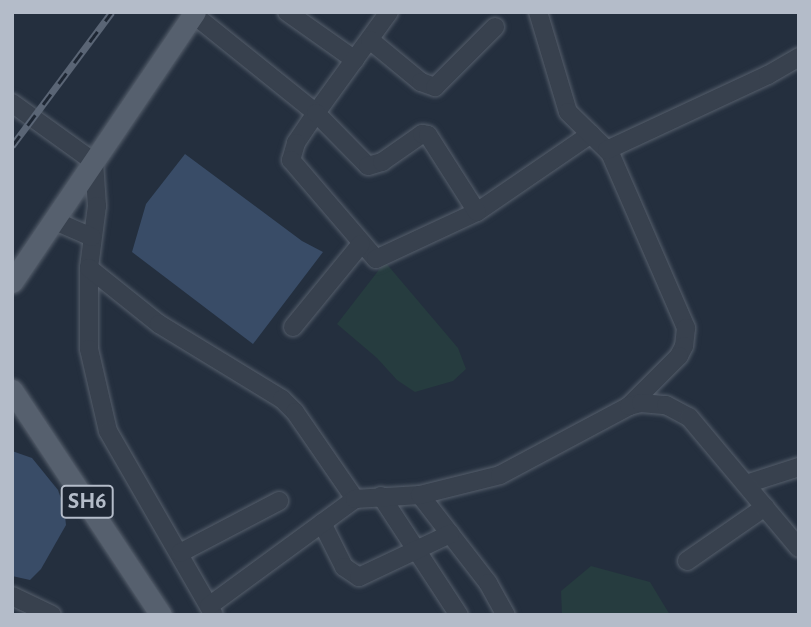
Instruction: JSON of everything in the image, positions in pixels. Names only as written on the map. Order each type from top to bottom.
[{"type":"main road","points":[[12,282],[194,13]]},
{"type":"main road","name":"SH6","points":[[12,390],[161,615]]},
{"type":"street","points":[[287,12],[355,60]]},
{"type":"street","points":[[389,12],[296,143],[291,160],[376,259],[477,212],[591,134]]},
{"type":"street","points":[[12,103],[94,162],[97,206],[89,268],[89,349],[108,431],[211,610],[355,499],[420,495],[500,475],[629,406],[679,356],[684,346],[686,328],[607,150],[568,113],[537,12]]},
{"type":"street","points":[[194,13],[316,113],[368,166],[382,162],[422,134],[428,135],[477,212]]},
{"type":"street","points":[[370,40],[421,82],[435,87],[495,27]]},
{"type":"street","points":[[607,150],[768,75],[799,57]]},
{"type":"street","points":[[55,221],[92,237]]},
{"type":"street","points":[[293,327],[361,244]]},
{"type":"street","points":[[89,268],[159,324],[282,399],[295,412],[355,499]]},
{"type":"street","points":[[629,406],[655,403],[679,410],[700,428],[799,548]]},
{"type":"street","points":[[746,484],[799,467]]},
{"type":"street","points":[[420,495],[488,583],[506,615]]},
{"type":"street","points":[[381,496],[459,615]]},
{"type":"street","points":[[180,553],[279,501]]},
{"type":"street","points":[[687,561],[765,507]]},
{"type":"street","points":[[322,523],[344,567],[359,577],[450,534]]},
{"type":"street","points":[[12,596],[52,615]]},
{"type":"green space","points":[[385,262],[458,348],[466,369],[453,381],[415,392],[397,380],[377,358],[337,324]]},
{"type":"green space","points":[[591,566],[650,582],[670,615],[562,615],[561,591]]},
{"type":"water","points":[[185,154],[302,241],[323,252],[253,344],[132,252],[146,204]]},
{"type":"water","points":[[12,451],[32,458],[58,490],[64,507],[66,525],[41,569],[30,580],[12,576]]},
{"type":"railway","points":[[12,146],[112,12]]}]
